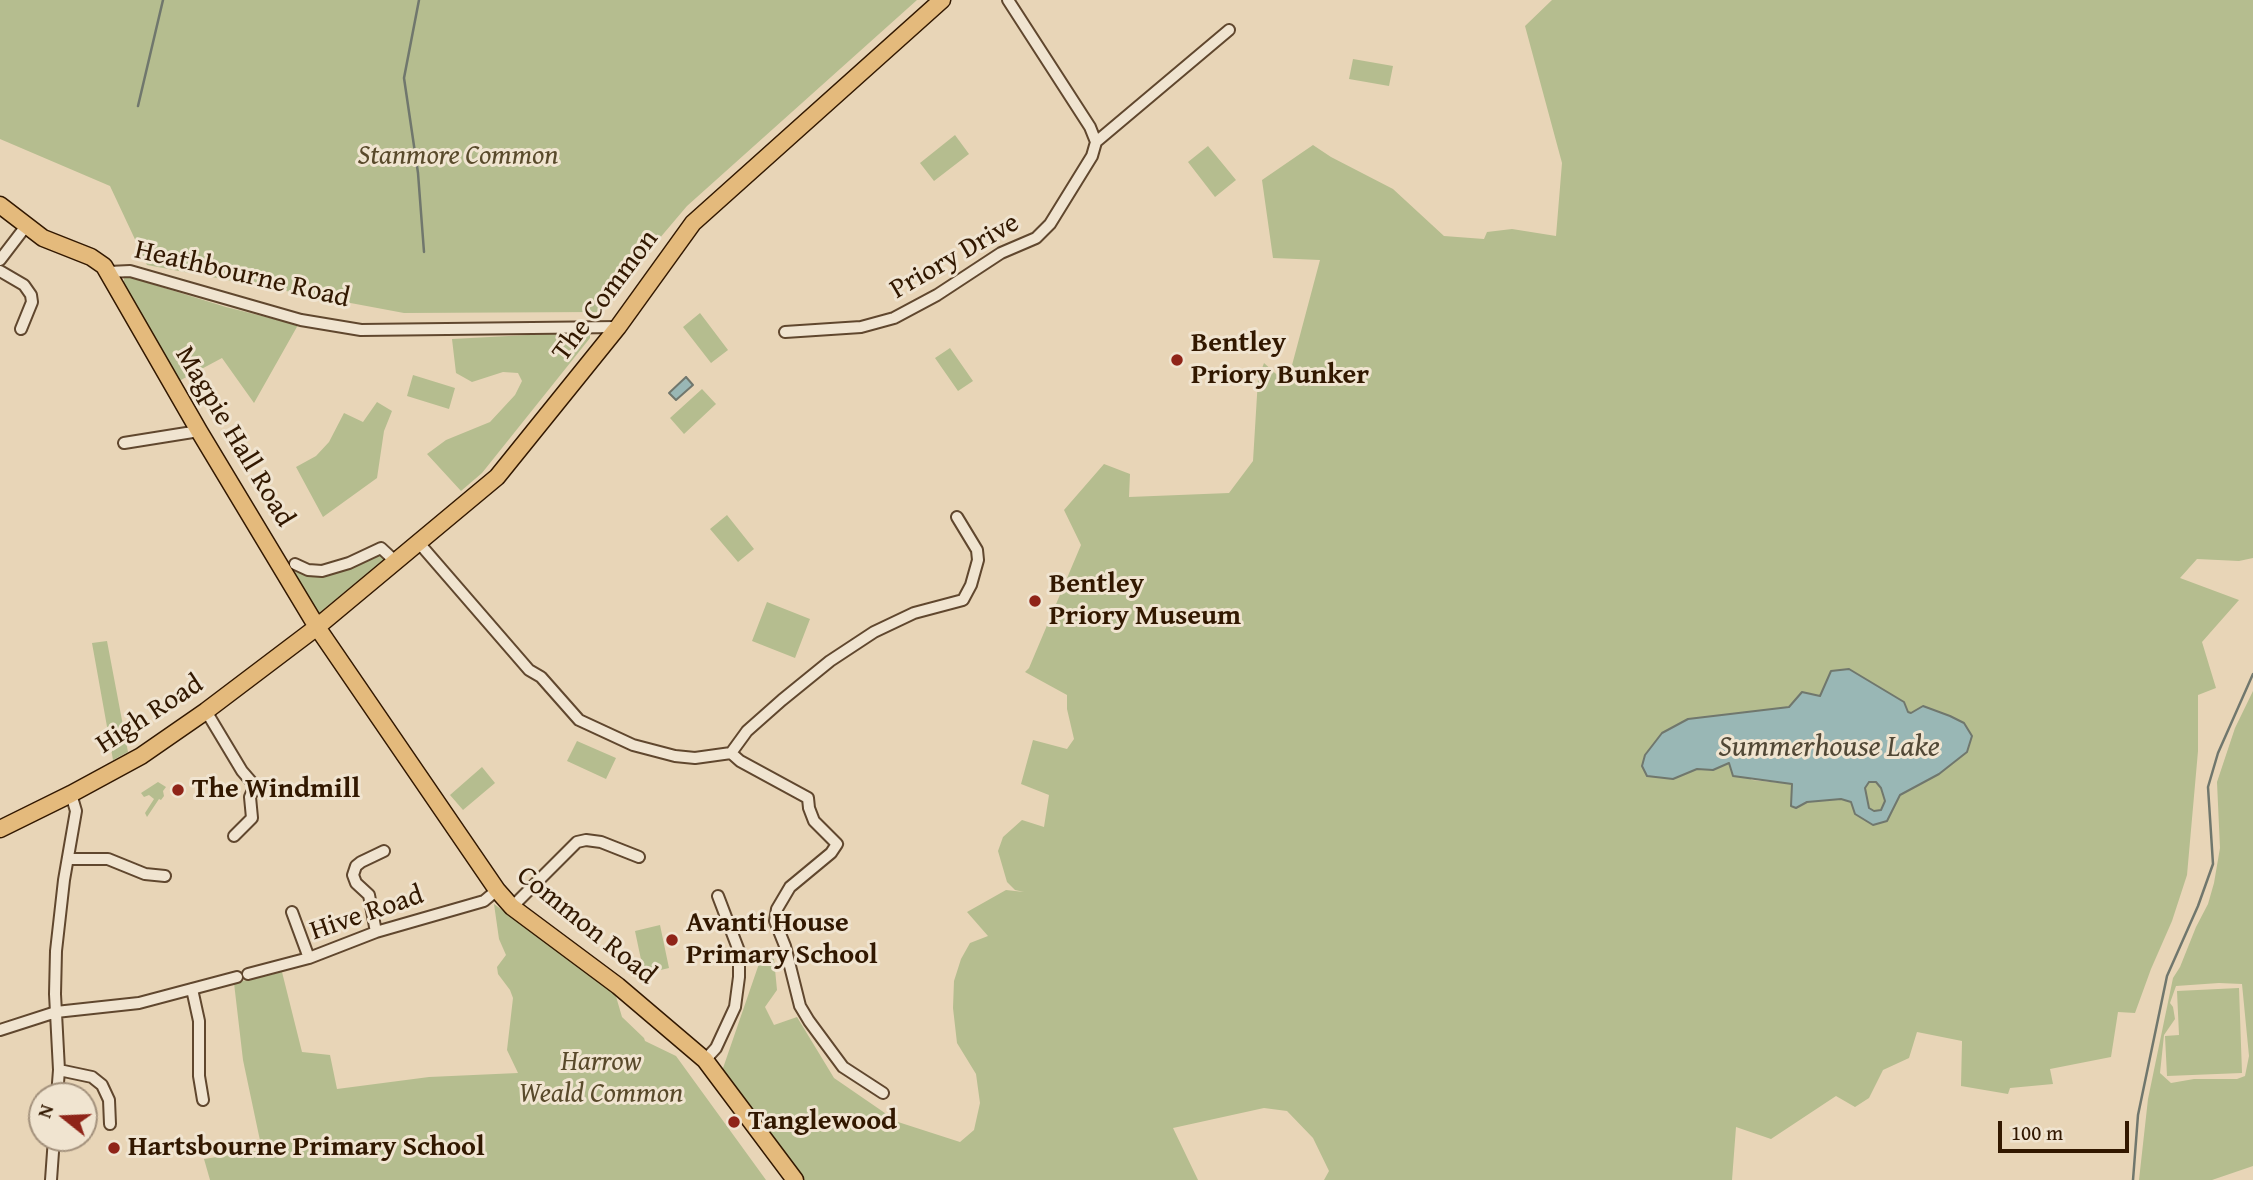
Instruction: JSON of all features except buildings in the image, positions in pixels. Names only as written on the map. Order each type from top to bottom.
[{"type":"main road","name":"The Common","points":[[317,627],[497,477],[618,327],[693,223],[942,0]]},
{"type":"main road","name":"Heathbourne Road","points":[[0,205],[55,244],[91,257],[109,272]]},
{"type":"main road","name":"Magpie Hall Road","points":[[109,272],[199,432],[317,627]]},
{"type":"main road","name":"High Road","points":[[0,829],[141,756],[206,711],[317,627]]},
{"type":"main road","name":"Common Road","points":[[317,627],[497,890],[512,907],[618,986],[705,1060],[795,1180]]},
{"type":"street","points":[[1008,0],[1090,127],[1096,142],[1229,30]]},
{"type":"street","name":"Priory Drive","points":[[785,332],[861,327],[894,317],[937,295],[1001,253],[1035,238],[1050,224],[1092,156],[1096,142]]},
{"type":"street","points":[[0,260],[26,226]]},
{"type":"street","points":[[0,271],[24,285],[31,295],[32,302],[21,329]]},
{"type":"street","name":"Heathbourne Road","points":[[109,272],[130,271],[301,320],[361,330],[618,327]]},
{"type":"street","points":[[124,443],[199,432]]},
{"type":"street","points":[[419,542],[529,670],[541,677],[585,725],[625,742],[675,756],[695,758],[731,753],[740,739],[759,720],[848,649],[902,618],[963,600],[977,569],[978,555],[957,517]]},
{"type":"street","points":[[295,564],[315,571],[336,568],[381,548],[396,562]]},
{"type":"street","points":[[206,711],[242,771],[255,786],[250,800],[252,818],[234,836]]},
{"type":"street","points":[[731,753],[740,761],[808,798],[814,821],[837,844],[831,853],[790,887],[777,909],[775,921],[785,946],[800,1006],[809,1021],[843,1067],[883,1093]]},
{"type":"street","points":[[58,1082],[56,951],[76,807],[71,794]]},
{"type":"street","points":[[512,907],[577,842],[601,842],[639,857]]},
{"type":"street","points":[[376,932],[369,895],[356,883],[353,875],[356,866],[361,862],[384,851]]},
{"type":"street","points":[[68,859],[107,859],[145,874],[165,876]]},
{"type":"street","name":"Hive Road","points":[[0,1030],[56,1012],[139,1003],[309,958],[376,932],[484,901],[497,890]]},
{"type":"street","points":[[705,1060],[716,1048],[736,1007],[740,977],[739,951],[718,896]]},
{"type":"street","points":[[292,912],[309,958]]},
{"type":"street","points":[[192,989],[199,1021],[199,1076],[203,1100]]},
{"type":"street","points":[[59,1070],[92,1077],[102,1085],[109,1100],[110,1124]]},
{"type":"street","points":[[51,1180],[53,1152]]},
{"type":"green space","name":"Stanmore Common","points":[[0,0],[917,0],[687,206],[597,312],[404,313],[147,265],[110,186],[0,139]]},
{"type":"green space","points":[[1552,0],[2253,0],[2253,558],[2239,561],[2197,559],[2180,578],[2239,600],[2202,642],[2216,688],[2198,695],[2198,751],[2187,875],[2172,921],[2135,1013],[2118,1012],[2111,1057],[2050,1069],[2053,1084],[2010,1088],[2008,1094],[1961,1086],[1962,1041],[1917,1032],[1909,1058],[1883,1070],[1869,1098],[1855,1107],[1836,1096],[1771,1139],[1736,1127],[1732,1180],[1324,1180],[1329,1171],[1313,1138],[1287,1111],[1264,1108],[1173,1128],[1198,1180],[803,1180],[722,1071],[762,955],[774,959],[777,990],[765,1007],[774,1025],[797,1017],[834,1078],[898,1122],[960,1142],[974,1130],[980,1103],[976,1074],[957,1043],[953,1008],[954,981],[970,943],[988,936],[967,912],[1006,890],[1024,892],[1015,890],[1007,882],[998,851],[1003,837],[1022,820],[1044,827],[1049,795],[1021,784],[1033,740],[1067,749],[1074,739],[1067,709],[1067,695],[1025,672],[1081,545],[1064,510],[1104,464],[1130,474],[1129,497],[1229,493],[1253,461],[1258,379],[1264,363],[1287,384],[1320,260],[1273,258],[1262,180],[1313,145],[1393,189],[1444,236],[1484,239],[1487,232],[1512,229],[1556,236],[1562,163],[1525,26]],"holes":[[[1880,689],[1904,702],[1908,712],[1967,752],[1900,795],[1890,816],[1878,822],[1851,802],[1841,799],[1807,802],[1793,790],[1792,784],[1752,780],[1730,763],[1713,770],[1697,769],[1662,733],[1688,719],[1776,710],[1820,697]]]},
{"type":"green space","points":[[1353,59],[1393,66],[1389,86],[1349,79]]},
{"type":"green space","points":[[955,135],[969,154],[934,181],[920,163]]},
{"type":"green space","points":[[1208,146],[1236,180],[1215,197],[1188,162]]},
{"type":"green space","points":[[129,277],[226,307],[298,325],[254,403],[222,358],[179,381],[124,286],[124,278]]},
{"type":"green space","points":[[700,313],[728,350],[711,363],[683,327]]},
{"type":"green space","points":[[590,333],[590,338],[482,473],[461,491],[427,454],[446,440],[490,422],[515,395],[522,381],[518,373],[503,372],[472,382],[456,373],[452,339]]},
{"type":"green space","points":[[950,348],[973,381],[958,391],[935,358]]},
{"type":"green space","points":[[413,375],[455,388],[449,409],[407,396]]},
{"type":"green space","points":[[702,389],[716,404],[684,434],[670,418]]},
{"type":"green space","points":[[377,402],[392,411],[384,431],[377,478],[323,517],[296,467],[316,456],[329,442],[344,413],[363,422]]},
{"type":"green space","points":[[727,515],[754,549],[738,562],[710,529]]},
{"type":"green space","points":[[380,553],[387,557],[319,613],[293,572],[313,574]]},
{"type":"green space","points":[[767,602],[810,619],[795,658],[752,641]]},
{"type":"green space","points":[[107,641],[128,752],[113,760],[92,643]]},
{"type":"green space","points":[[2253,691],[2253,1166],[2212,1180],[2139,1180],[2148,1099],[2173,978],[2208,904],[2214,883],[2220,848],[2217,782],[2235,728]],"holes":[[[2242,984],[2249,1056],[2245,1076],[2237,1079],[2194,1079],[2171,1083],[2160,1073],[2164,1035],[2175,1019],[2170,1003],[2176,986]]]},
{"type":"green space","points":[[577,741],[616,758],[606,779],[567,761]]},
{"type":"green space","points":[[482,767],[495,783],[463,810],[450,795]]},
{"type":"green space","points":[[158,782],[166,787],[164,796],[147,817],[145,813],[154,799],[149,795],[144,797],[141,793]]},
{"type":"green space","points":[[1869,782],[1876,782],[1881,788],[1885,801],[1881,810],[1874,811],[1869,808],[1865,788]]},
{"type":"green space","name":"Harrow Weald Common","points":[[494,904],[615,993],[622,1017],[645,1041],[676,1056],[766,1180],[210,1180],[204,1159],[262,1150],[243,1060],[234,983],[282,972],[302,1052],[330,1055],[337,1089],[429,1077],[518,1073],[507,1050],[513,998],[498,974],[497,967],[506,955],[499,939]]},
{"type":"green space","points":[[660,925],[669,968],[644,974],[635,931]]},
{"type":"green space","points":[[2239,988],[2242,1073],[2167,1076],[2165,1036],[2179,1035],[2177,991]]},
{"type":"water","points":[[686,377],[693,385],[676,400],[669,393]]},
{"type":"water","name":"Summerhouse Lake","points":[[1849,669],[1904,702],[1908,712],[1923,706],[1964,723],[1972,736],[1967,752],[1939,774],[1900,795],[1887,821],[1873,825],[1855,814],[1851,802],[1841,799],[1807,802],[1796,808],[1791,806],[1792,784],[1733,776],[1729,763],[1713,770],[1697,769],[1673,779],[1647,776],[1642,766],[1645,755],[1662,733],[1688,719],[1789,707],[1802,692],[1820,696],[1831,671]],"holes":[[[1869,782],[1876,782],[1885,801],[1881,810],[1874,811],[1869,808],[1865,788]]]},
{"type":"waterway","points":[[138,106],[163,0]]},
{"type":"waterway","points":[[419,0],[404,78],[418,173],[424,252]]},
{"type":"waterway","points":[[2133,1180],[2138,1115],[2167,976],[2213,864],[2208,787],[2218,753],[2253,674]]},
{"type":"place","name":"Bentley Priory Bunker","points":[[1177,360]]},
{"type":"place","name":"Bentley Priory Museum","points":[[1035,601]]},
{"type":"place","name":"The Windmill","points":[[178,790]]},
{"type":"place","name":"Avanti House Primary School","points":[[672,940]]},
{"type":"place","name":"Tanglewood","points":[[734,1122]]},
{"type":"place","name":"Hartsbourne Primary School","points":[[114,1148]]}]
